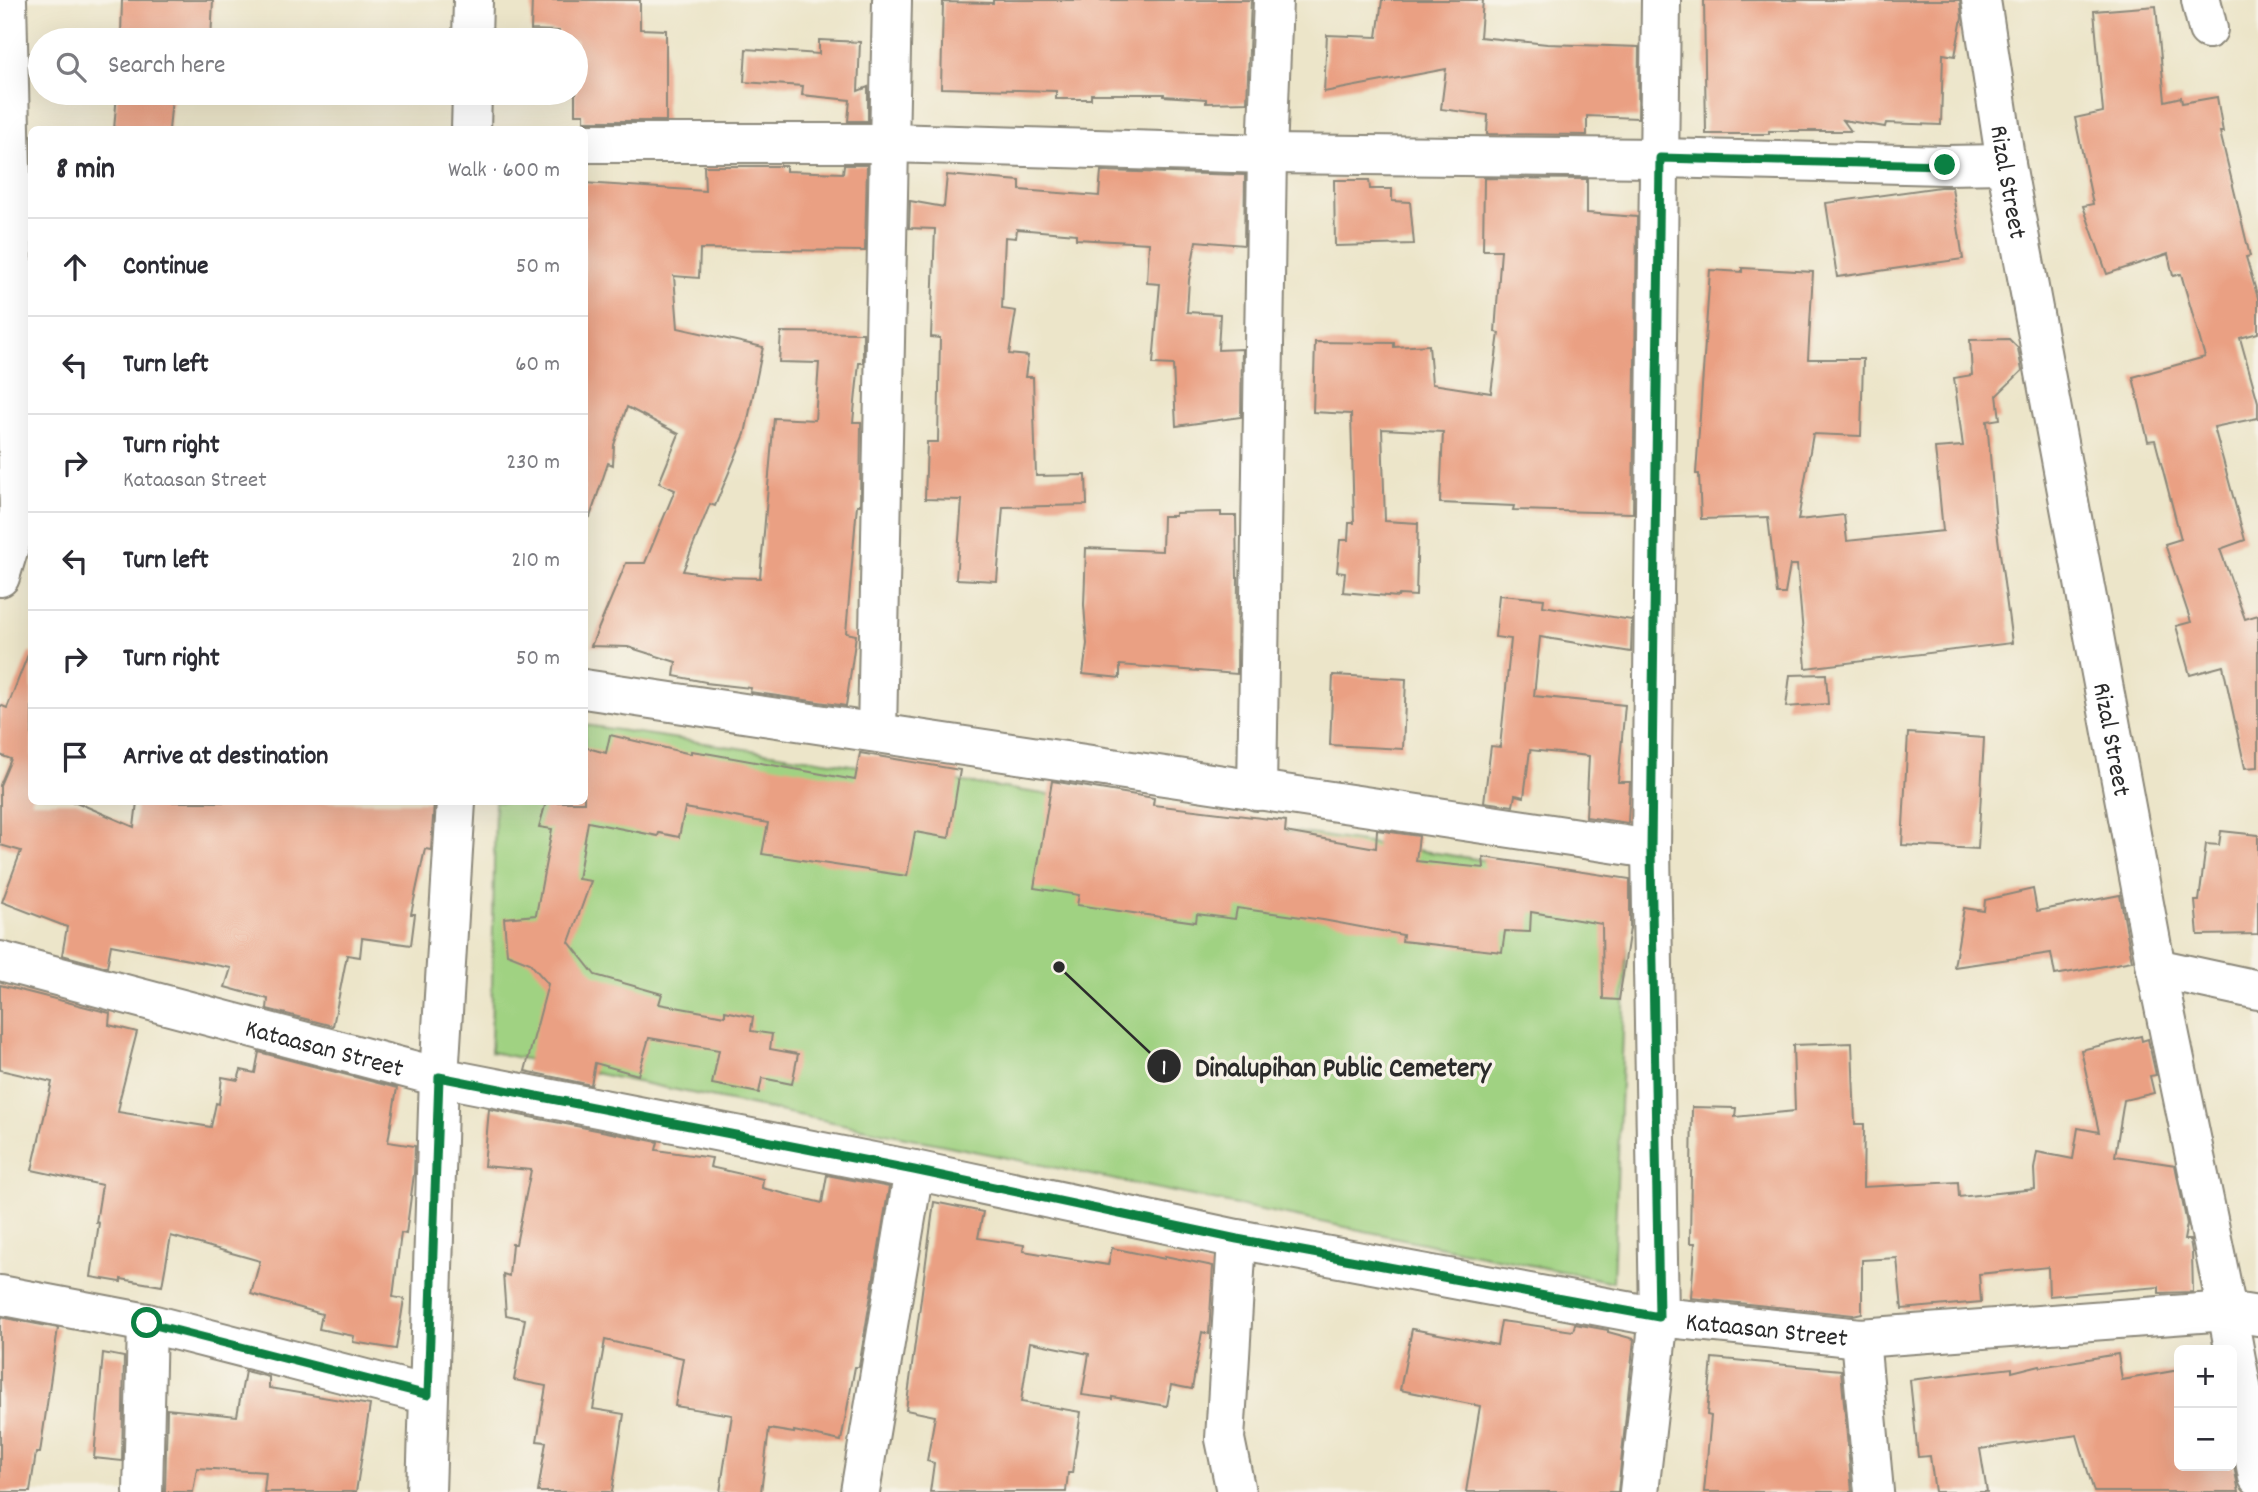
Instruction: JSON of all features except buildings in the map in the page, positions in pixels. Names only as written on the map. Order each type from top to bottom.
[{"type":"street","points":[[0,577],[25,516],[7,0]]},
{"type":"street","points":[[472,28],[473,0]]},
{"type":"street","points":[[877,732],[892,0]]},
{"type":"street","points":[[1257,791],[1267,154],[1273,0]]},
{"type":"street","points":[[1639,1492],[1659,1317],[1651,849],[1661,0]]},
{"type":"street","name":"Rizal Street","points":[[1981,0],[2006,164],[2156,968],[2242,1313],[2258,1477]]},
{"type":"street","points":[[471,126],[472,105]]},
{"type":"street","points":[[588,143],[889,144],[1267,154],[2006,164]]},
{"type":"street","points":[[588,690],[1651,849]]},
{"type":"street","points":[[426,1492],[439,1077],[456,805]]},
{"type":"street","name":"Kataasan Street","points":[[0,961],[439,1077],[914,1170],[1237,1239],[1659,1317],[1860,1338],[2242,1313]]},
{"type":"street","points":[[2156,968],[2258,990]]},
{"type":"street","points":[[860,1492],[914,1170]]},
{"type":"street","points":[[1236,1492],[1225,1439],[1237,1239]]},
{"type":"street","points":[[0,1295],[147,1323],[428,1395]]},
{"type":"street","points":[[143,1492],[147,1323]]},
{"type":"street","points":[[1860,1338],[1874,1492]]},
{"type":"green space","points":[[588,725],[1629,882],[1613,1282],[491,1052],[495,805],[588,805]]},
{"type":"place","name":"Dinalupihan Public Cemetery","points":[[1059,967]]},
{"type":"route","points":[[147,1323],[428,1395],[439,1077],[914,1170],[1237,1239],[1659,1317],[1651,849],[1660,158],[1945,165]]}]
